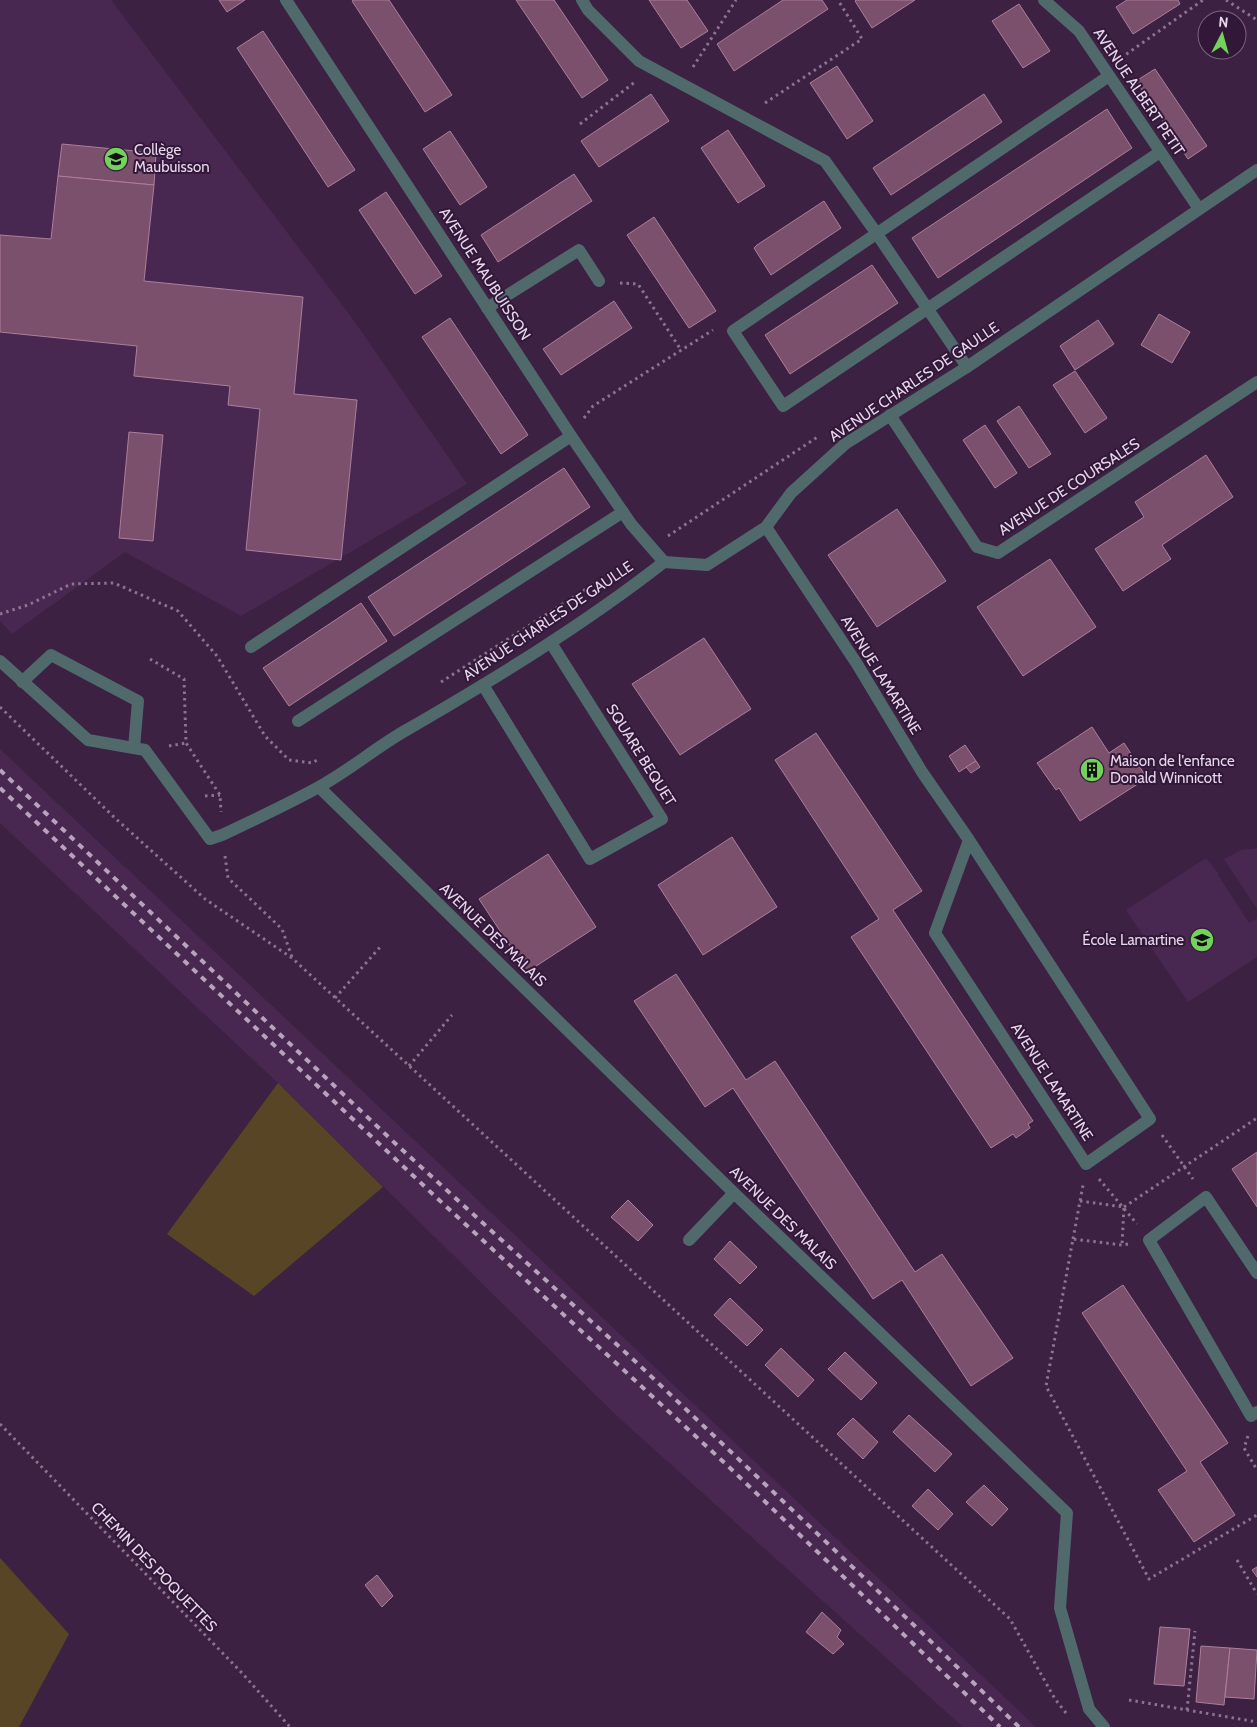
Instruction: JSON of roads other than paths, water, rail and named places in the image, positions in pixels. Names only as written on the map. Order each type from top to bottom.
[{"type":"street","points":[[582,0],[588,10],[639,61],[825,161],[967,366]]},
{"type":"street","name":"AVENUE ALBERT PETIT","points":[[1044,0],[1079,31],[1198,209]]},
{"type":"street","name":"AVENUE MAUBUISSON","points":[[290,2],[571,436],[623,512],[664,562]]},
{"type":"street","points":[[1107,73],[877,234],[733,331],[784,406],[1160,152]]},
{"type":"street","name":"AVENUE CHARLES DE GAULLE","points":[[134,748],[145,750],[210,839],[319,788],[401,734],[551,643],[664,562],[707,565],[766,527],[791,493],[845,444],[967,366],[1257,170]]},
{"type":"street","points":[[487,308],[579,250],[599,281]]},
{"type":"street","name":"AVENUE DE COURSALES","points":[[890,415],[977,547],[998,553],[1257,382]]},
{"type":"street","points":[[251,647],[571,436]]},
{"type":"street","points":[[298,721],[623,512]]},
{"type":"street","name":"AVENUE LAMARTINE","points":[[766,527],[857,664],[922,772],[969,840],[1150,1119],[1086,1164],[935,933],[969,840]]},
{"type":"street","name":"SQUARE BEQUET","points":[[483,685],[590,860],[662,819],[551,643]]},
{"type":"street","points":[[0,662],[22,682],[88,740],[134,748],[138,701],[50,656],[22,682]]},
{"type":"street","name":"AVENUE DES MALAIS","points":[[319,788],[734,1193],[1067,1513],[1060,1608],[1089,1709],[1104,1727]]},
{"type":"street","points":[[689,1240],[734,1193]]},
{"type":"street","points":[[1256,1413],[1252,1416],[1149,1240],[1206,1197],[1257,1273]]},
{"type":"railway","points":[[0,770],[398,1146],[636,1362],[1019,1727]]},
{"type":"railway","points":[[0,788],[438,1199],[729,1467],[1000,1727]]},
{"type":"place","name":"Collège Maubuisson","points":[[116,159]]},
{"type":"place","name":"Maison de l'enfance Donald Winnicott","points":[[1092,770]]},
{"type":"place","name":"École Lamartine","points":[[1202,940]]}]
